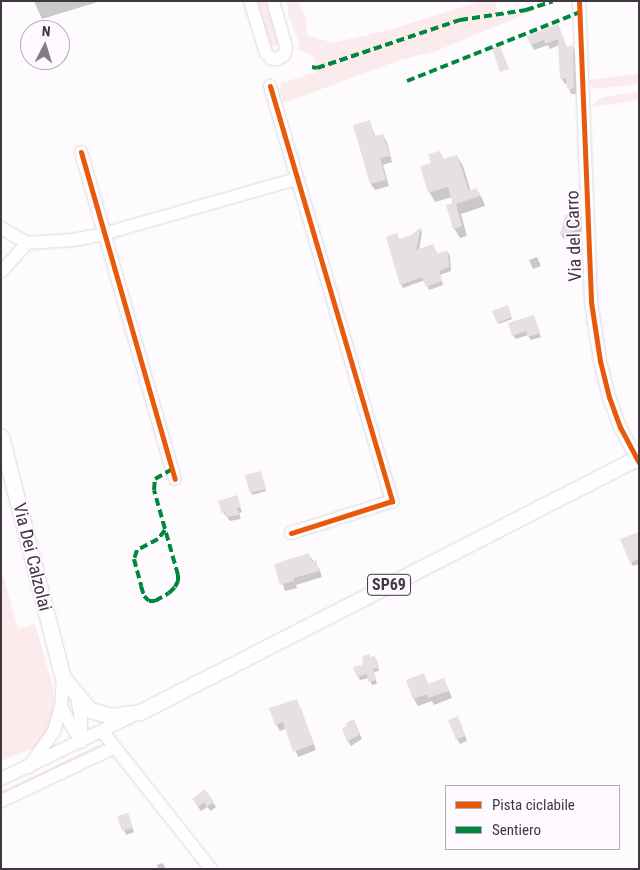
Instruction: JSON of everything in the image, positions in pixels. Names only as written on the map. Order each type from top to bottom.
[{"type":"main road","name":"Via Dei Calzolai","points":[[1,437],[63,678]]},
{"type":"main road","name":"SP69","points":[[140,712],[638,459]]},
{"type":"main road","points":[[63,678],[77,698],[90,710],[111,716],[140,712]]},
{"type":"street","points":[[250,1],[266,53],[272,59],[277,59],[284,55],[286,47],[273,1]]},
{"type":"street","name":"Via del Carro","points":[[579,1],[591,302],[600,361],[609,396],[620,427],[638,459]]},
{"type":"street","points":[[270,86],[392,502],[291,533]]},
{"type":"street","points":[[81,152],[103,234],[175,479]]},
{"type":"street","points":[[1,228],[27,243],[73,240],[103,234],[296,179]]},
{"type":"street","points":[[1,272],[27,243]]},
{"type":"street","points":[[28,767],[54,731],[61,707],[63,678]]},
{"type":"street","points":[[77,698],[81,718],[81,742]]},
{"type":"street","points":[[61,707],[81,742]]},
{"type":"street","name":"SP69","points":[[81,742],[140,712]]},
{"type":"street","points":[[102,731],[113,748],[211,869]]},
{"type":"street","points":[[1,779],[81,742]]},
{"type":"street","points":[[1,801],[113,748]]},
{"type":"shaded area","points":[[255,1],[269,1],[279,44],[276,46],[269,45]]},
{"type":"shaded area","points":[[286,1],[298,1],[306,18],[307,35],[333,43],[392,29],[481,1],[496,1],[498,17],[536,10],[434,52],[400,60],[284,103],[280,90],[281,83],[317,72],[313,56],[297,49],[300,46],[287,11],[289,10]]},
{"type":"shaded area","points":[[639,74],[639,84],[599,89],[594,88],[587,80]]},
{"type":"shaded area","points":[[639,92],[639,100],[590,107],[602,97]]},
{"type":"shaded area","points":[[1,568],[18,629],[35,624],[53,687],[54,704],[49,730],[41,741],[33,748],[1,761]]},
{"type":"shaded area","points":[[98,745],[104,748],[1,797],[1,792]]},
{"type":"building","points":[[558,24],[567,47],[573,45],[574,88],[572,89],[567,89],[566,78],[560,79],[558,39],[545,44],[544,40],[530,45],[527,36]]},
{"type":"building","points":[[500,46],[509,69],[500,72],[492,48]]},
{"type":"building","points":[[370,120],[375,136],[383,134],[390,156],[380,158],[386,180],[370,184],[353,125]]},
{"type":"building","points":[[440,151],[443,159],[457,155],[469,191],[477,188],[480,196],[456,204],[462,226],[453,229],[446,205],[453,203],[448,187],[428,193],[420,166],[431,163],[428,154]]},
{"type":"building","points":[[579,210],[580,229],[560,235],[565,215]]},
{"type":"building","points":[[421,227],[416,250],[433,244],[437,253],[448,251],[449,267],[439,271],[442,281],[426,287],[422,277],[400,285],[386,237],[397,233],[399,239],[411,235]]},
{"type":"building","points":[[508,305],[512,317],[497,323],[492,311]]},
{"type":"building","points":[[534,315],[540,333],[528,337],[526,331],[512,336],[508,323]]},
{"type":"building","points":[[261,471],[266,489],[250,493],[245,475]]},
{"type":"building","points":[[237,495],[241,507],[237,508],[239,515],[226,517],[225,512],[222,513],[218,501]]},
{"type":"building","points":[[639,532],[639,559],[630,563],[620,539]]},
{"type":"building","points":[[309,553],[312,562],[316,560],[319,571],[294,578],[294,581],[280,585],[274,564]]},
{"type":"building","points":[[370,654],[370,657],[375,656],[378,668],[373,669],[376,680],[368,682],[367,674],[357,677],[353,667],[362,665],[363,656]]},
{"type":"building","points":[[424,673],[428,684],[444,678],[449,691],[428,698],[427,694],[413,699],[406,680]]},
{"type":"building","points":[[297,699],[314,744],[293,752],[283,722],[275,725],[269,708]]},
{"type":"building","points":[[458,716],[465,736],[456,740],[448,720]]},
{"type":"building","points":[[354,719],[360,734],[347,742],[342,728],[347,726],[346,723]]},
{"type":"building","points":[[205,789],[214,802],[207,807],[204,802],[198,807],[192,799]]},
{"type":"building","points":[[128,813],[133,828],[122,831],[117,816]]},
{"type":"marked path","points":[[312,67],[317,68],[460,20],[526,10],[553,1]]},
{"type":"marked path","points":[[407,81],[580,12]]},
{"type":"marked path","points":[[165,530],[158,539],[137,550],[134,559],[144,596],[149,601],[155,601],[169,593],[178,581],[178,575],[154,490],[155,479],[172,469]]},
{"type":"cycle path","points":[[579,1],[591,302],[600,361],[609,397],[620,427],[639,462]]},
{"type":"cycle path","points":[[270,86],[392,501],[291,533]]},
{"type":"cycle path","points":[[81,152],[175,479]]}]
